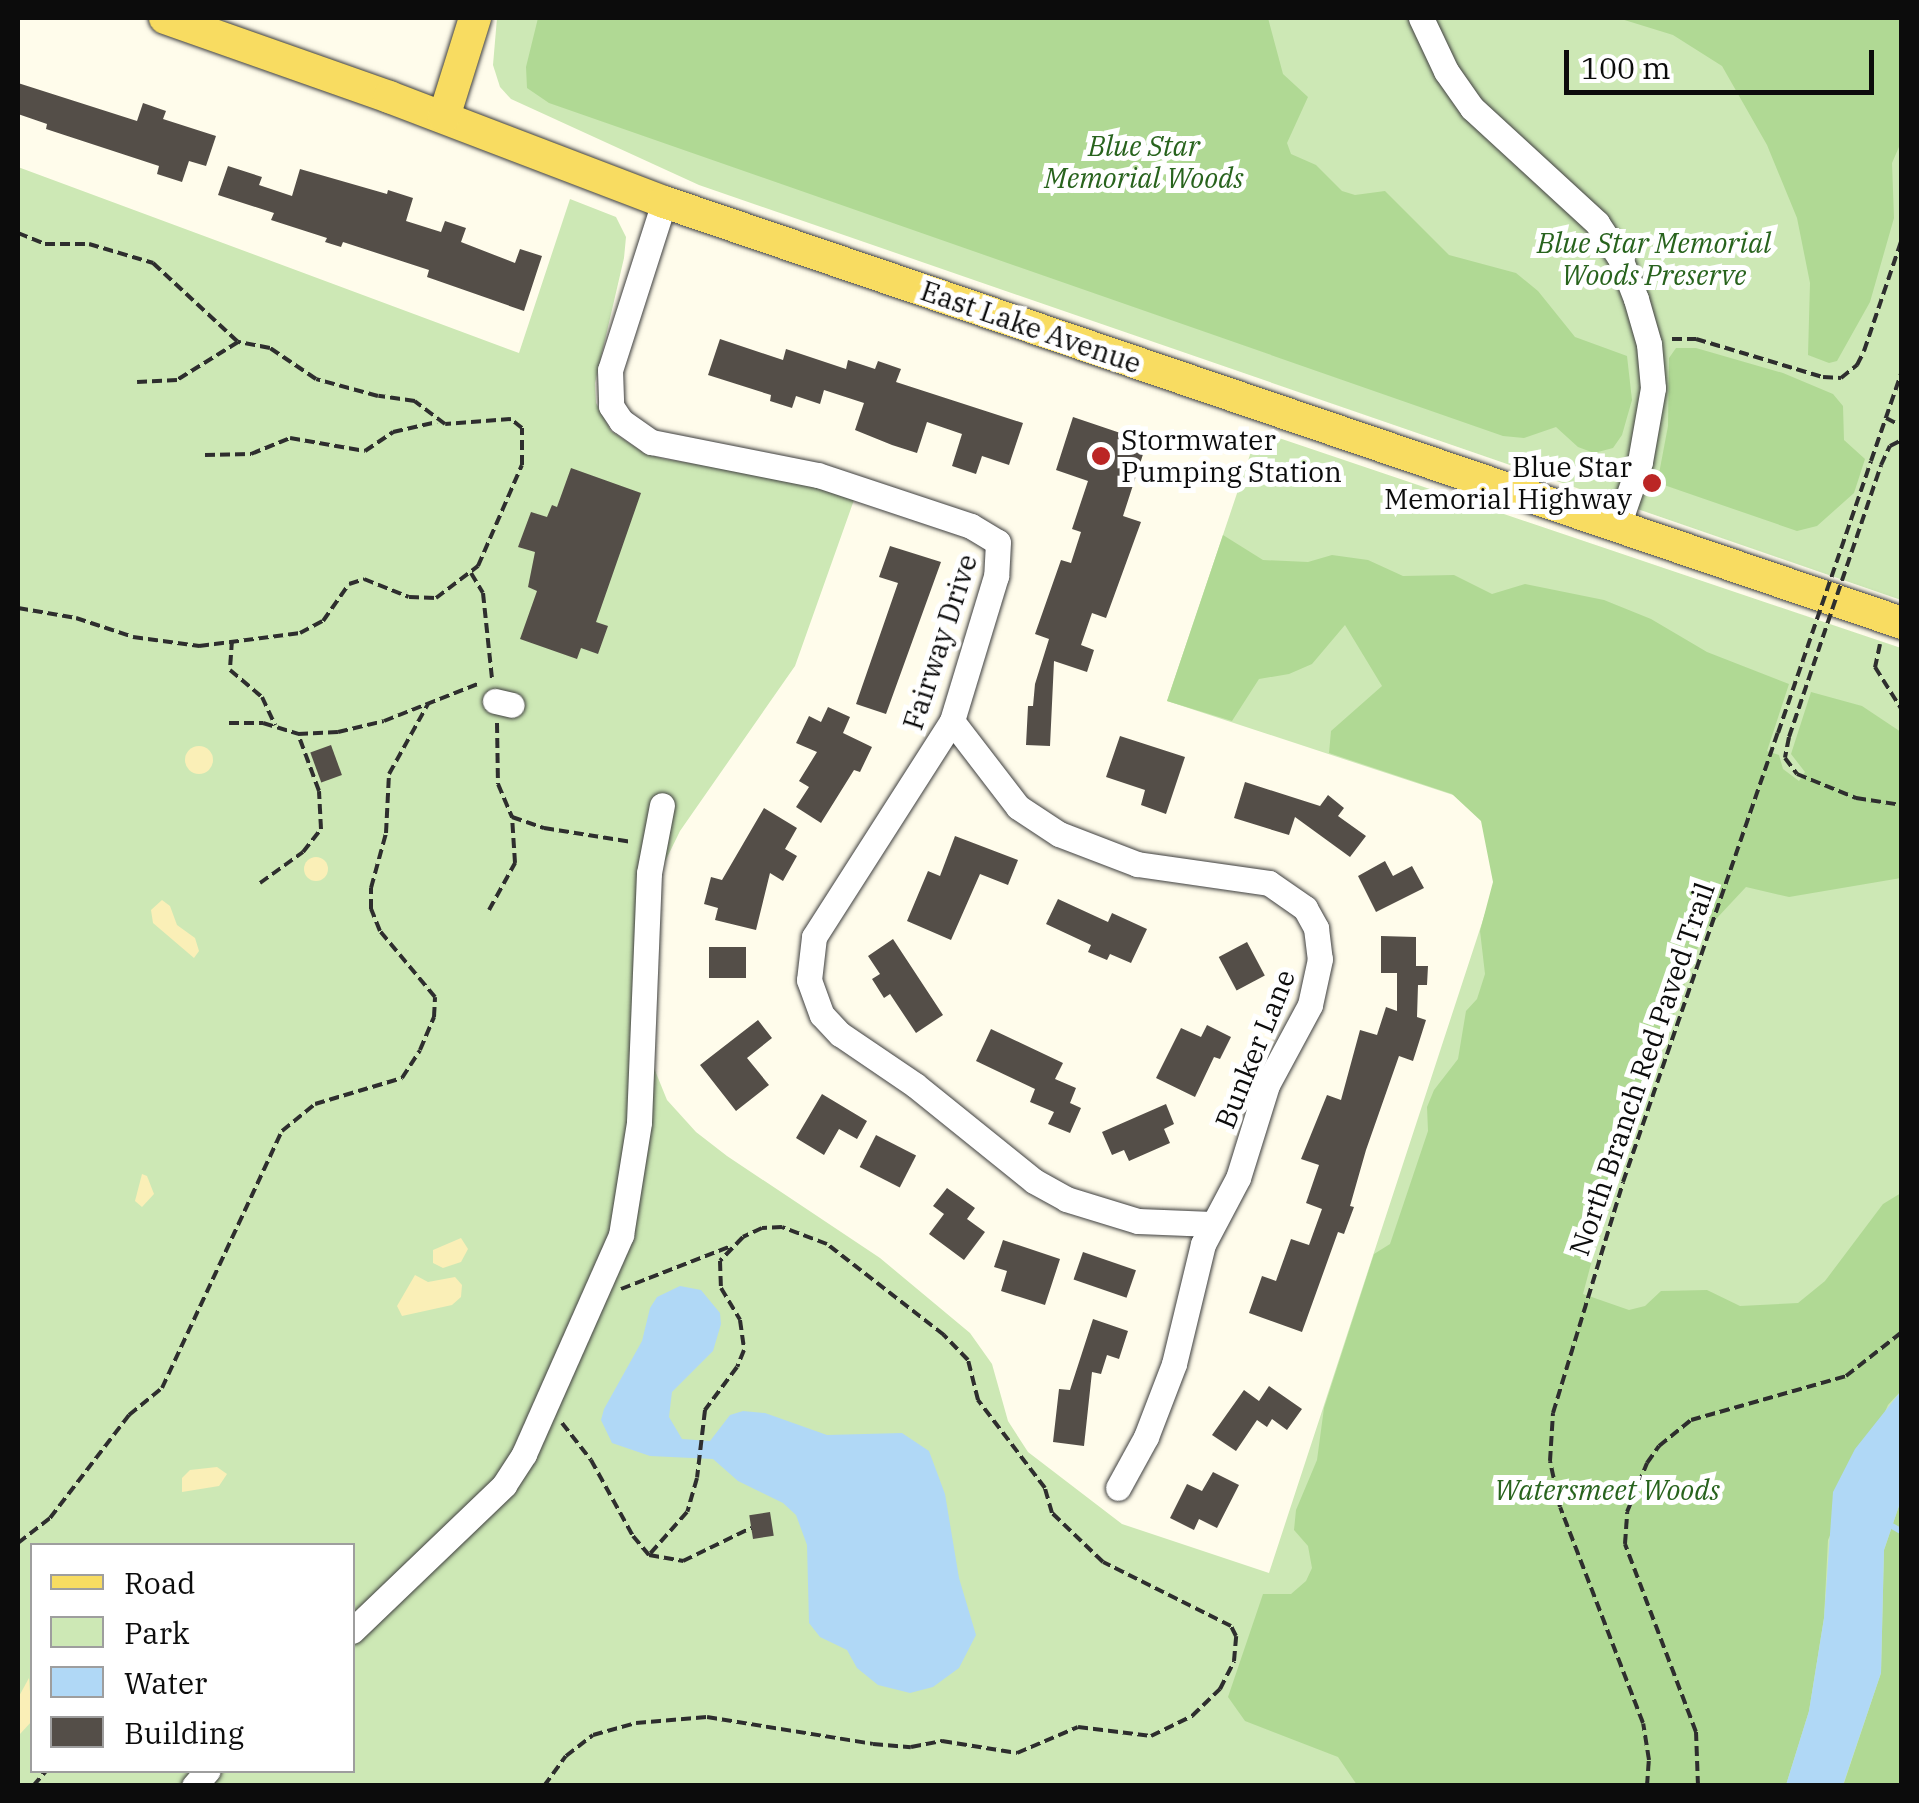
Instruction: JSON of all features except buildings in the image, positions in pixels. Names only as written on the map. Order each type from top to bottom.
[{"type":"main road","name":"East Lake Avenue","points":[[164,18],[664,202],[1618,526],[1891,633]]},
{"type":"main road","points":[[444,118],[475,18]]},
{"type":"street","points":[[1420,18],[1446,71],[1472,108],[1597,223],[1620,258],[1649,344],[1653,388],[1648,423],[1618,526]]},
{"type":"street","name":"Fairway Drive","points":[[664,202],[610,370],[611,406],[621,422],[651,442],[818,475],[990,534],[998,542],[1001,557],[952,721],[814,938],[809,980],[822,1015],[840,1034],[956,1116],[1034,1181],[1066,1199],[1138,1222],[1212,1224]]},
{"type":"street","name":"Bunker Lane","points":[[952,721],[1018,807],[1059,834],[1137,864],[1269,883],[1305,908],[1316,928],[1320,959],[1310,1006],[1268,1086],[1238,1178],[1212,1224],[1196,1264],[1174,1364],[1146,1437],[1118,1488]]},
{"type":"street","points":[[355,1628],[489,1503],[524,1454],[621,1235],[632,1183],[652,844],[662,805]]},
{"type":"path","points":[[18,233],[45,244],[89,244],[153,262],[238,342],[270,348],[316,379],[378,396],[415,401],[440,422]]},
{"type":"path","points":[[1649,344],[1696,339],[1823,377],[1841,378],[1858,365],[1902,239]]},
{"type":"path","points":[[137,382],[177,380],[238,342]]},
{"type":"path","name":"North Branch Red Paved Trail","points":[[1647,1786],[1649,1760],[1643,1723],[1560,1508],[1550,1461],[1553,1413],[1617,1200],[1902,371]]},
{"type":"path","points":[[1886,418],[1902,426]]},
{"type":"path","points":[[18,608],[76,618],[133,637],[200,646],[287,636],[314,627],[356,581],[374,580],[409,598],[428,600],[471,574],[489,546],[517,482],[524,438],[519,422],[512,419],[440,422],[403,428],[364,451],[290,438],[250,454],[205,454]]},
{"type":"path","points":[[1902,440],[1890,446],[1881,464],[1785,758],[1797,774],[1856,798],[1902,805]]},
{"type":"path","points":[[471,574],[483,593],[500,695],[498,784],[512,816],[516,863],[489,910]]},
{"type":"path","points":[[1891,633],[1876,667],[1902,710]]},
{"type":"path","points":[[232,640],[230,670],[262,698],[275,726]]},
{"type":"path","points":[[229,724],[275,726],[298,734],[357,729],[428,704],[500,695]]},
{"type":"path","points":[[18,1543],[50,1518],[129,1415],[162,1388],[282,1131],[315,1104],[402,1078],[420,1050],[434,1016],[435,997],[380,931],[371,909],[370,888],[386,834],[389,774],[428,704]]},
{"type":"path","points":[[260,884],[303,852],[321,829],[319,791],[298,734]]},
{"type":"path","points":[[512,816],[572,834],[652,844]]},
{"type":"path","points":[[544,1786],[566,1756],[594,1735],[636,1723],[707,1717],[873,1744],[912,1746],[942,1741],[1017,1753],[1078,1727],[1151,1736],[1192,1716],[1220,1689],[1234,1662],[1236,1636],[1231,1626],[1103,1562],[1052,1513],[1045,1488],[978,1400],[968,1360],[944,1335],[857,1265],[798,1231],[762,1228],[733,1246],[591,1301]]},
{"type":"path","points":[[649,1555],[687,1512],[708,1401],[738,1368],[744,1350],[746,1334],[721,1288],[718,1273],[720,1261],[733,1246]]},
{"type":"path","points":[[1698,1786],[1696,1732],[1625,1544],[1627,1512],[1646,1463],[1659,1446],[1691,1420],[1846,1376],[1902,1332]]},
{"type":"path","points":[[545,1405],[591,1460],[633,1536],[649,1555],[683,1561],[752,1528]]},
{"type":"green space","name":"Blue Star Memorial Woods Preserve","points":[[497,18],[1901,18],[1901,600],[699,185],[511,99],[500,87],[493,65]]},
{"type":"green space","name":"Blue Star Memorial Woods","points":[[538,18],[1268,18],[1283,74],[1308,97],[1287,143],[1291,154],[1316,165],[1342,191],[1355,195],[1385,191],[1449,255],[1516,273],[1538,291],[1575,337],[1627,356],[1632,400],[1622,435],[1613,448],[1594,453],[1578,447],[1556,427],[1524,438],[1503,436],[549,103],[527,88],[526,67]]},
{"type":"green space","points":[[1618,18],[1901,18],[1902,140],[1892,163],[1894,218],[1870,302],[1837,361],[1829,363],[1808,355],[1810,283],[1797,218],[1767,145],[1722,66],[1673,35]]},
{"type":"green space","points":[[18,167],[519,353],[570,199],[616,217],[626,237],[624,258],[595,383],[596,403],[611,431],[644,453],[664,459],[792,479],[854,500],[795,666],[680,831],[659,874],[650,1041],[654,1068],[667,1100],[696,1132],[727,1156],[880,1258],[970,1333],[992,1364],[1008,1421],[1028,1452],[1122,1524],[1269,1573],[1517,816],[1167,701],[1258,431],[1901,648],[1901,1785],[18,1785]]},
{"type":"green space","points":[[1676,348],[1696,348],[1783,373],[1833,394],[1843,406],[1844,440],[1865,459],[1854,493],[1817,526],[1797,531],[1664,485],[1658,479],[1668,426],[1669,358]]},
{"type":"green space","name":"Watersmeet Woods","points":[[1223,535],[1263,560],[1308,562],[1332,555],[1368,560],[1403,576],[1454,575],[1492,594],[1525,584],[1604,600],[1651,619],[1707,652],[1789,684],[1767,751],[1779,755],[1783,769],[1799,781],[1805,772],[1791,754],[1811,692],[1862,706],[1901,732],[1901,878],[1789,897],[1746,887],[1703,933],[1608,1200],[1583,1294],[1629,1310],[1645,1306],[1661,1291],[1707,1290],[1740,1306],[1798,1303],[1825,1281],[1883,1204],[1901,1193],[1901,1391],[1888,1405],[1828,1540],[1824,1618],[1809,1711],[1786,1785],[1357,1785],[1338,1757],[1245,1721],[1228,1697],[1263,1594],[1291,1594],[1306,1581],[1312,1568],[1308,1546],[1294,1530],[1296,1510],[1317,1460],[1324,1408],[1374,1254],[1390,1244],[1428,1131],[1427,1107],[1434,1090],[1458,1059],[1466,1011],[1477,999],[1485,974],[1480,931],[1493,882],[1481,821],[1452,794],[1329,753],[1331,731],[1382,686],[1345,625],[1312,664],[1289,674],[1259,679],[1232,721],[1167,701]]},
{"type":"green space","points":[[1901,1500],[1901,1785],[1843,1786],[1881,1673],[1884,1550]]},
{"type":"sand","points":[[199,746],[209,750],[213,760],[209,770],[199,774],[189,770],[185,760],[189,750]]},
{"type":"sand","points":[[316,857],[325,860],[325,878],[316,881],[307,878],[304,869],[307,860]]},
{"type":"sand","points":[[162,900],[170,906],[177,925],[195,938],[199,951],[194,958],[153,923],[151,910]]},
{"type":"sand","points":[[142,1174],[147,1176],[154,1194],[142,1207],[135,1201]]},
{"type":"sand","points":[[461,1238],[468,1249],[461,1262],[443,1268],[433,1263],[433,1250]]},
{"type":"sand","points":[[415,1275],[428,1282],[455,1277],[462,1285],[461,1297],[452,1305],[402,1316],[397,1306]]},
{"type":"sand","points":[[217,1467],[227,1474],[219,1486],[182,1492],[182,1478],[190,1470]]},
{"type":"sand","points":[[29,1678],[30,1723],[20,1734],[18,1698]]},
{"type":"water","points":[[680,1286],[701,1290],[720,1313],[721,1324],[713,1351],[672,1392],[669,1417],[682,1439],[710,1441],[730,1415],[743,1411],[765,1413],[827,1435],[902,1433],[929,1451],[945,1494],[959,1578],[976,1635],[959,1668],[933,1687],[910,1693],[878,1685],[857,1668],[847,1650],[820,1637],[809,1623],[807,1545],[796,1515],[783,1503],[738,1481],[713,1459],[650,1456],[612,1443],[601,1420],[604,1409],[642,1341],[650,1308],[657,1297]]},
{"type":"water","points":[[1901,1391],[1901,1500],[1884,1550],[1881,1673],[1843,1785],[1786,1785],[1809,1711],[1824,1618],[1833,1492],[1855,1449]]},
{"type":"waterway","points":[[1885,1522],[1902,1532]]},
{"type":"place","name":"Stormwater Pumping Station","points":[[1101,456]]},
{"type":"place","name":"Blue Star Memorial Highway","points":[[1652,483]]}]
